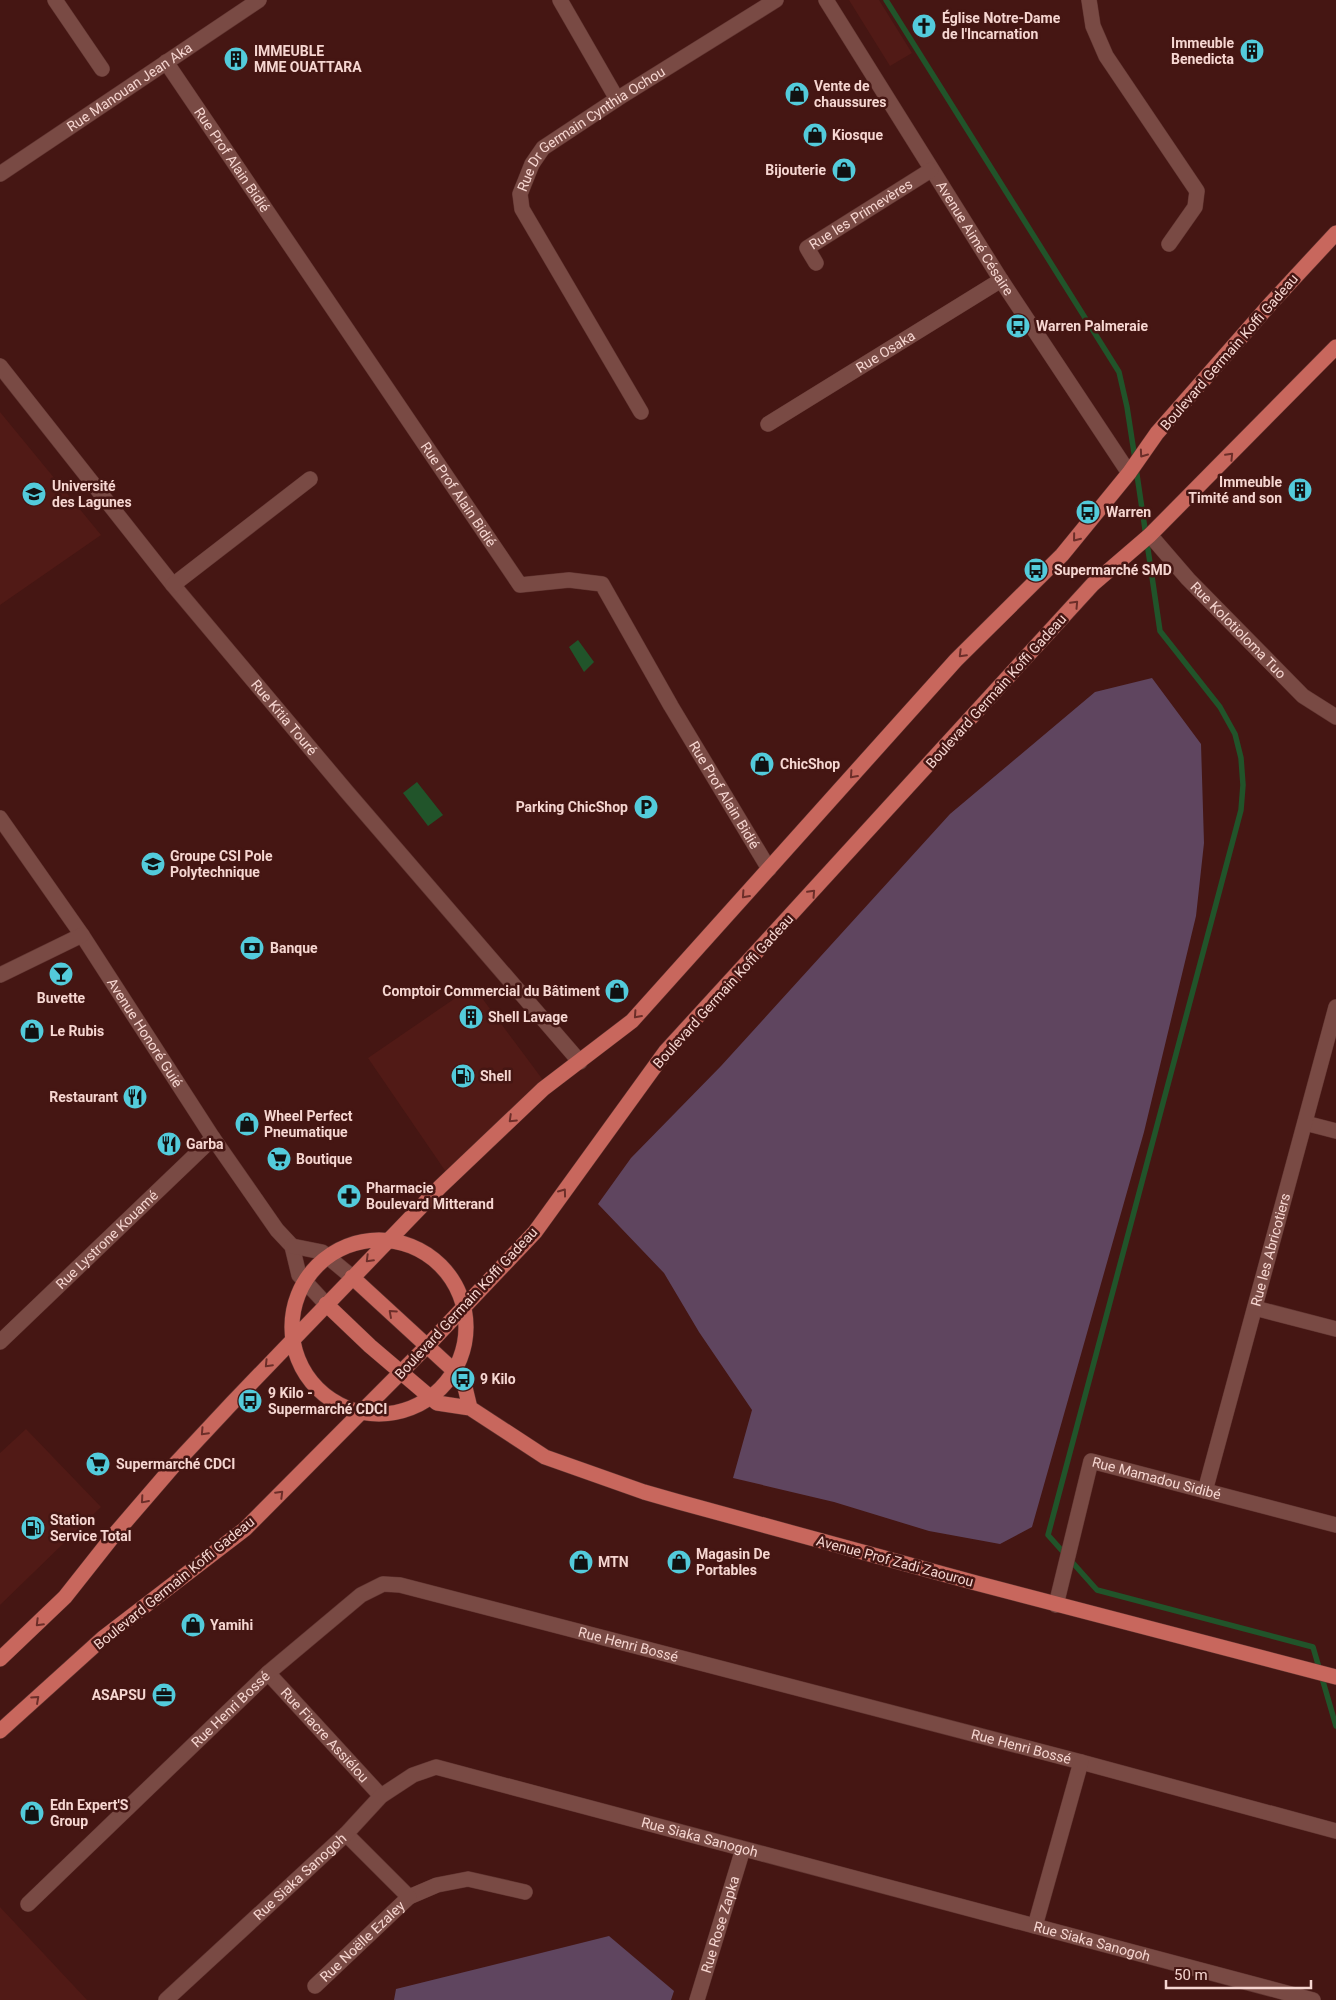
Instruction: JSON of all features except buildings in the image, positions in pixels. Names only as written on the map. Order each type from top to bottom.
[{"type":"main road","name":"Boulevard Germain Koffi Gadeau","points":[[0,1659],[65,1596],[114,1535],[232,1402],[440,1187],[543,1089],[632,1021],[956,660],[1062,555],[1129,473],[1157,433],[1272,302],[1336,233]]},
{"type":"main road","name":"Boulevard Germain Koffi Gadeau","points":[[0,1731],[103,1638],[245,1529],[402,1372],[535,1232],[666,1051],[1093,584],[1150,535],[1336,347]]},
{"type":"main road","points":[[389,1239],[423,1251],[435,1259],[449,1273],[465,1306],[466,1337],[455,1370],[446,1384],[431,1398],[400,1411],[383,1414],[362,1412],[333,1402],[313,1384],[298,1362],[292,1339],[292,1313],[296,1297],[304,1280],[327,1256],[341,1248],[359,1242],[389,1239]]},
{"type":"main road","points":[[326,1304],[370,1346],[437,1403],[470,1408],[464,1379],[352,1277]]},
{"type":"main road","name":"Avenue Prof Zadi Zaourou","points":[[470,1408],[545,1457],[644,1492],[1056,1605],[1336,1677]]},
{"type":"street","points":[[55,0],[102,69]]},
{"type":"street","name":"Rue Manouan Jean Aka","points":[[0,174],[260,0]]},
{"type":"street","points":[[560,0],[617,98]]},
{"type":"street","name":"Rue Dr Germain Cynthia Ochou","points":[[641,412],[522,209],[520,194],[532,164],[543,148],[617,98],[776,0]]},
{"type":"street","name":"Avenue Aimé Césaire","points":[[826,0],[1001,280],[1129,473]]},
{"type":"street","points":[[1089,0],[1093,26],[1106,56],[1197,191],[1195,207],[1169,244]]},
{"type":"street","name":"Rue Prof Alain Bidié","points":[[166,62],[520,585],[569,580],[602,584],[671,706],[769,869]]},
{"type":"street","name":"Rue les Primevères","points":[[816,263],[807,248],[931,170]]},
{"type":"street","name":"Rue Osaka","points":[[768,424],[1001,280]]},
{"type":"street","name":"Rue Kitia Touré","points":[[0,366],[174,585],[580,1062]]},
{"type":"street","points":[[174,585],[310,479]]},
{"type":"street","name":"Rue Kolotioloma Tuo","points":[[1150,535],[1188,579],[1303,696],[1336,717]]},
{"type":"street","name":"Avenue Honoré Guié","points":[[0,818],[82,935],[213,1138],[277,1230],[292,1246],[299,1275],[326,1304]]},
{"type":"street","points":[[0,975],[82,935]]},
{"type":"street","name":"Rue les Abricotiers","points":[[1205,1491],[1336,1008]]},
{"type":"street","points":[[1305,1123],[1336,1131]]},
{"type":"street","name":"Rue Lystrone Kouamé","points":[[0,1342],[213,1138]]},
{"type":"street","points":[[292,1246],[322,1252],[352,1277]]},
{"type":"street","points":[[1255,1308],[1336,1329]]},
{"type":"street","name":"Rue Mamadou Sidibé","points":[[1056,1605],[1091,1461],[1336,1525]]},
{"type":"street","name":"Rue Henri Bossé","points":[[28,1904],[268,1673],[361,1595],[383,1584],[400,1585],[1081,1762],[1336,1831]]},
{"type":"street","name":"Rue Fiacre Assiélou","points":[[268,1673],[381,1796]]},
{"type":"street","points":[[1036,1926],[1081,1762]]},
{"type":"street","name":"Rue Siaka Sanogoh","points":[[166,2000],[346,1834],[381,1796],[413,1775],[436,1767],[1313,2000]]},
{"type":"street","name":"Rue Noëlle Ezaley","points":[[315,1986],[409,1896],[346,1834]]},
{"type":"street","name":"Rue Rose Zapka","points":[[697,2000],[743,1849]]},
{"type":"street","points":[[409,1896],[437,1885],[468,1879],[526,1892]]},
{"type":"shaded area","points":[[849,0],[879,0],[912,53],[890,66]]},
{"type":"shaded area","name":"Université des Lagunes","points":[[0,412],[101,535],[0,605]]},
{"type":"shaded area","points":[[578,640],[594,662],[584,672],[569,647]]},
{"type":"shaded area","points":[[1152,678],[1201,744],[1204,843],[1196,916],[1144,1132],[1032,1527],[1000,1544],[929,1531],[834,1502],[733,1478],[752,1410],[699,1332],[664,1273],[598,1204],[631,1158],[721,1066],[950,814],[1095,692]]},
{"type":"shaded area","points":[[417,782],[443,815],[428,826],[403,793]]},
{"type":"shaded area","points":[[473,986],[543,1080],[446,1172],[368,1058]]},
{"type":"shaded area","points":[[26,1429],[101,1507],[0,1605],[0,1453]]},
{"type":"shaded area","points":[[0,1907],[87,2000],[0,2000]]},
{"type":"shaded area","points":[[609,1936],[674,1991],[671,2000],[394,2000],[396,1989]]},
{"type":"waterway","points":[[886,0],[1119,372],[1127,407],[1135,459]]},
{"type":"waterway","points":[[1136,468],[1160,631],[1220,707],[1235,734],[1241,758],[1243,785],[1241,810],[1048,1535],[1097,1590],[1313,1647],[1336,1726]]},
{"type":"place","name":"Église Notre-Dame de l'Incarnation","points":[[924,26]]},
{"type":"place","name":"Immeuble Benedicta","points":[[1252,51]]},
{"type":"place","name":"IMMEUBLE MME OUATTARA","points":[[236,59]]},
{"type":"place","name":"Vente de chaussures","points":[[797,94]]},
{"type":"place","name":"Kiosque","points":[[815,135]]},
{"type":"place","name":"Bijouterie","points":[[844,170]]},
{"type":"place","name":"Warren Palmeraie","points":[[1018,326]]},
{"type":"place","name":"Immeuble Timité and son","points":[[1300,490]]},
{"type":"place","name":"Université des Lagunes","points":[[34,494]]},
{"type":"place","name":"Warren","points":[[1088,512]]},
{"type":"place","name":"Supermarché SMD","points":[[1036,570]]},
{"type":"place","name":"ChicShop","points":[[762,764]]},
{"type":"place","name":"Parking ChicShop","points":[[646,807]]},
{"type":"place","name":"Groupe CSI Pole Polytechnique","points":[[153,864]]},
{"type":"place","name":"Banque","points":[[252,948]]},
{"type":"place","name":"Buvette","points":[[61,974]]},
{"type":"place","name":"Comptoir Commercial du Bâtiment","points":[[617,991]]},
{"type":"place","name":"Shell Lavage","points":[[471,1017]]},
{"type":"place","name":"Le Rubis","points":[[32,1031]]},
{"type":"place","name":"Shell","points":[[463,1076]]},
{"type":"place","name":"Restaurant","points":[[135,1097]]},
{"type":"place","name":"Wheel Perfect Pneumatique","points":[[247,1124]]},
{"type":"place","name":"Garba","points":[[169,1144]]},
{"type":"place","name":"Boutique","points":[[279,1159]]},
{"type":"place","name":"Pharmacie Boulevard Mitterand","points":[[349,1196]]},
{"type":"place","name":"9 Kilo","points":[[463,1379]]},
{"type":"place","name":"9 Kilo - Supermarché CDCI","points":[[250,1401]]},
{"type":"place","name":"Supermarché CDCI","points":[[98,1464]]},
{"type":"place","name":"Station Service Total","points":[[33,1528]]},
{"type":"place","name":"MTN","points":[[581,1562]]},
{"type":"place","name":"Magasin De Portables","points":[[679,1562]]},
{"type":"place","name":"Yamihi","points":[[193,1625]]},
{"type":"place","name":"ASAPSU","points":[[164,1695]]},
{"type":"place","name":"Edn Expert'S Group","points":[[32,1813]]}]
